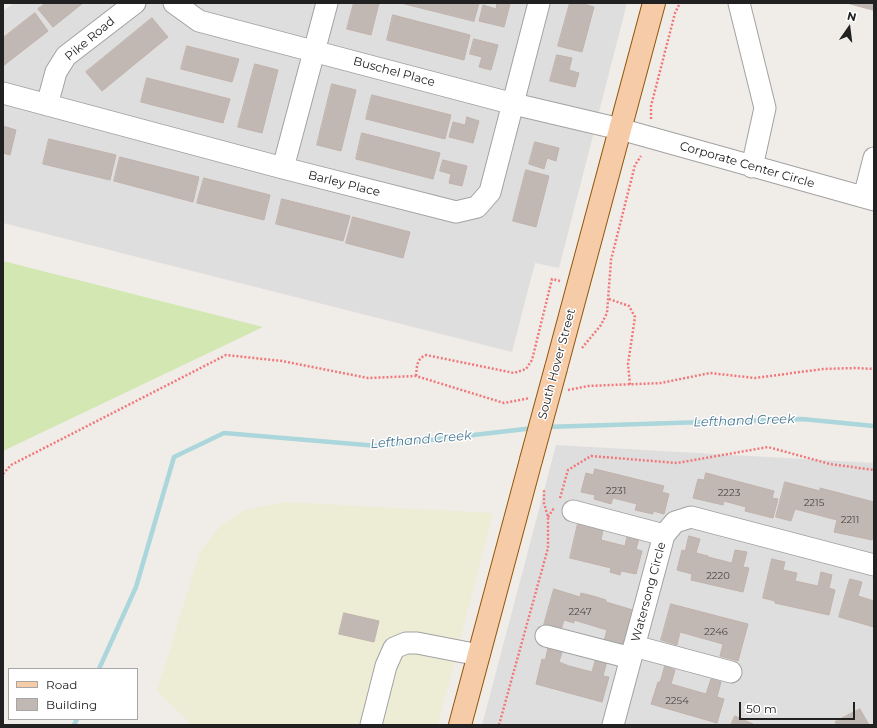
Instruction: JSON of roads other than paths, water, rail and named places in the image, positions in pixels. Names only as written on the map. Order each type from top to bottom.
[{"type":"main road","name":"South Hover Street","points":[[460,725],[654,3]]},
{"type":"street","name":"Pike Road","points":[[47,105],[56,72],[66,56],[135,3]]},
{"type":"street","name":"Buschel Place","points":[[174,3],[199,21],[514,104],[620,129]]},
{"type":"street","points":[[282,168],[327,3]]},
{"type":"street","name":"Barley Place","points":[[3,94],[282,168],[456,212],[477,207],[490,192],[539,3]]},
{"type":"street","points":[[739,3],[765,108],[752,167]]},
{"type":"street","name":"Corporate Center Circle","points":[[620,129],[752,167],[869,198]]},
{"type":"street","points":[[869,198],[874,158]]},
{"type":"street","points":[[563,506],[664,535]]},
{"type":"street","name":"Watersong Circle","points":[[613,725],[664,535],[675,522],[691,517],[874,565]]},
{"type":"street","points":[[546,636],[731,672]]},
{"type":"street","points":[[371,725],[386,666],[394,648],[406,643],[417,643],[479,655]]},
{"type":"waterway","name":"Lefthand Creek","points":[[545,427],[802,419],[874,426]]},
{"type":"waterway","name":"Lefthand Creek","points":[[99,668],[136,587],[174,457],[224,433],[378,446],[534,428]]},
{"type":"waterway","name":"Lefthand Creek","points":[[74,725],[76,720]]}]
